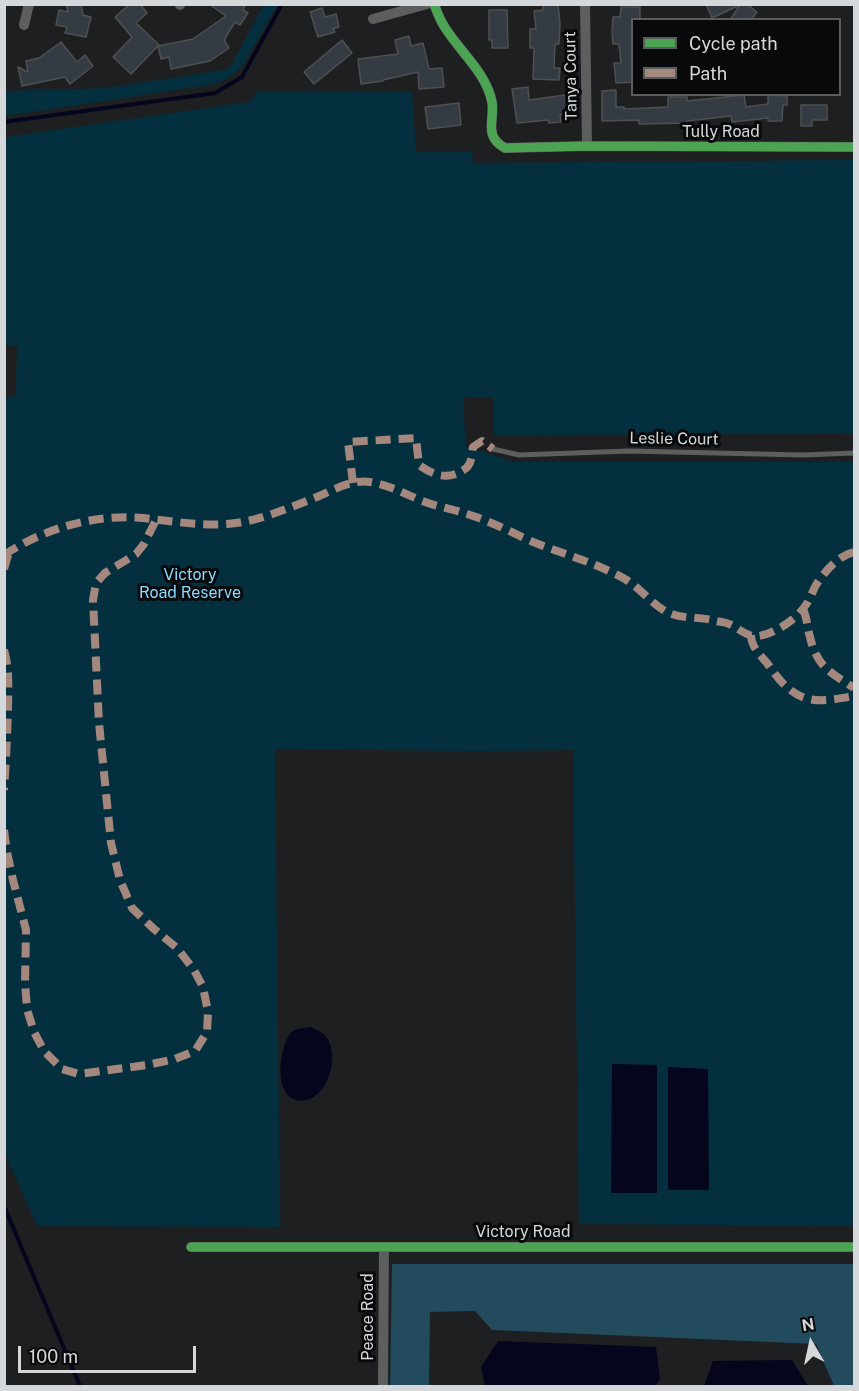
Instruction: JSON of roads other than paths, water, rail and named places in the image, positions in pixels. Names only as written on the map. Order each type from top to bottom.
[{"type":"street","points":[[24,25],[29,4]]},
{"type":"street","points":[[373,19],[427,4]]},
{"type":"street","name":"Tully Road","points":[[434,4],[443,25],[484,81],[492,102],[493,136],[505,148],[855,147]]},
{"type":"street","name":"Tanya Court","points":[[585,4],[587,146]]},
{"type":"street","name":"Victory Road","points":[[191,1246],[855,1247]]},
{"type":"street","name":"Peace Road","points":[[383,1386],[384,1247]]},
{"type":"lane","name":"Leslie Court","points":[[493,449],[519,455],[629,452],[803,455],[855,453]]},
{"type":"waterway","points":[[4,122],[215,93],[242,77],[282,4]]},
{"type":"waterway","points":[[4,1206],[80,1386]]},
{"type":"park label","name":"Victory Road Reserve","points":[[190,584]]}]
